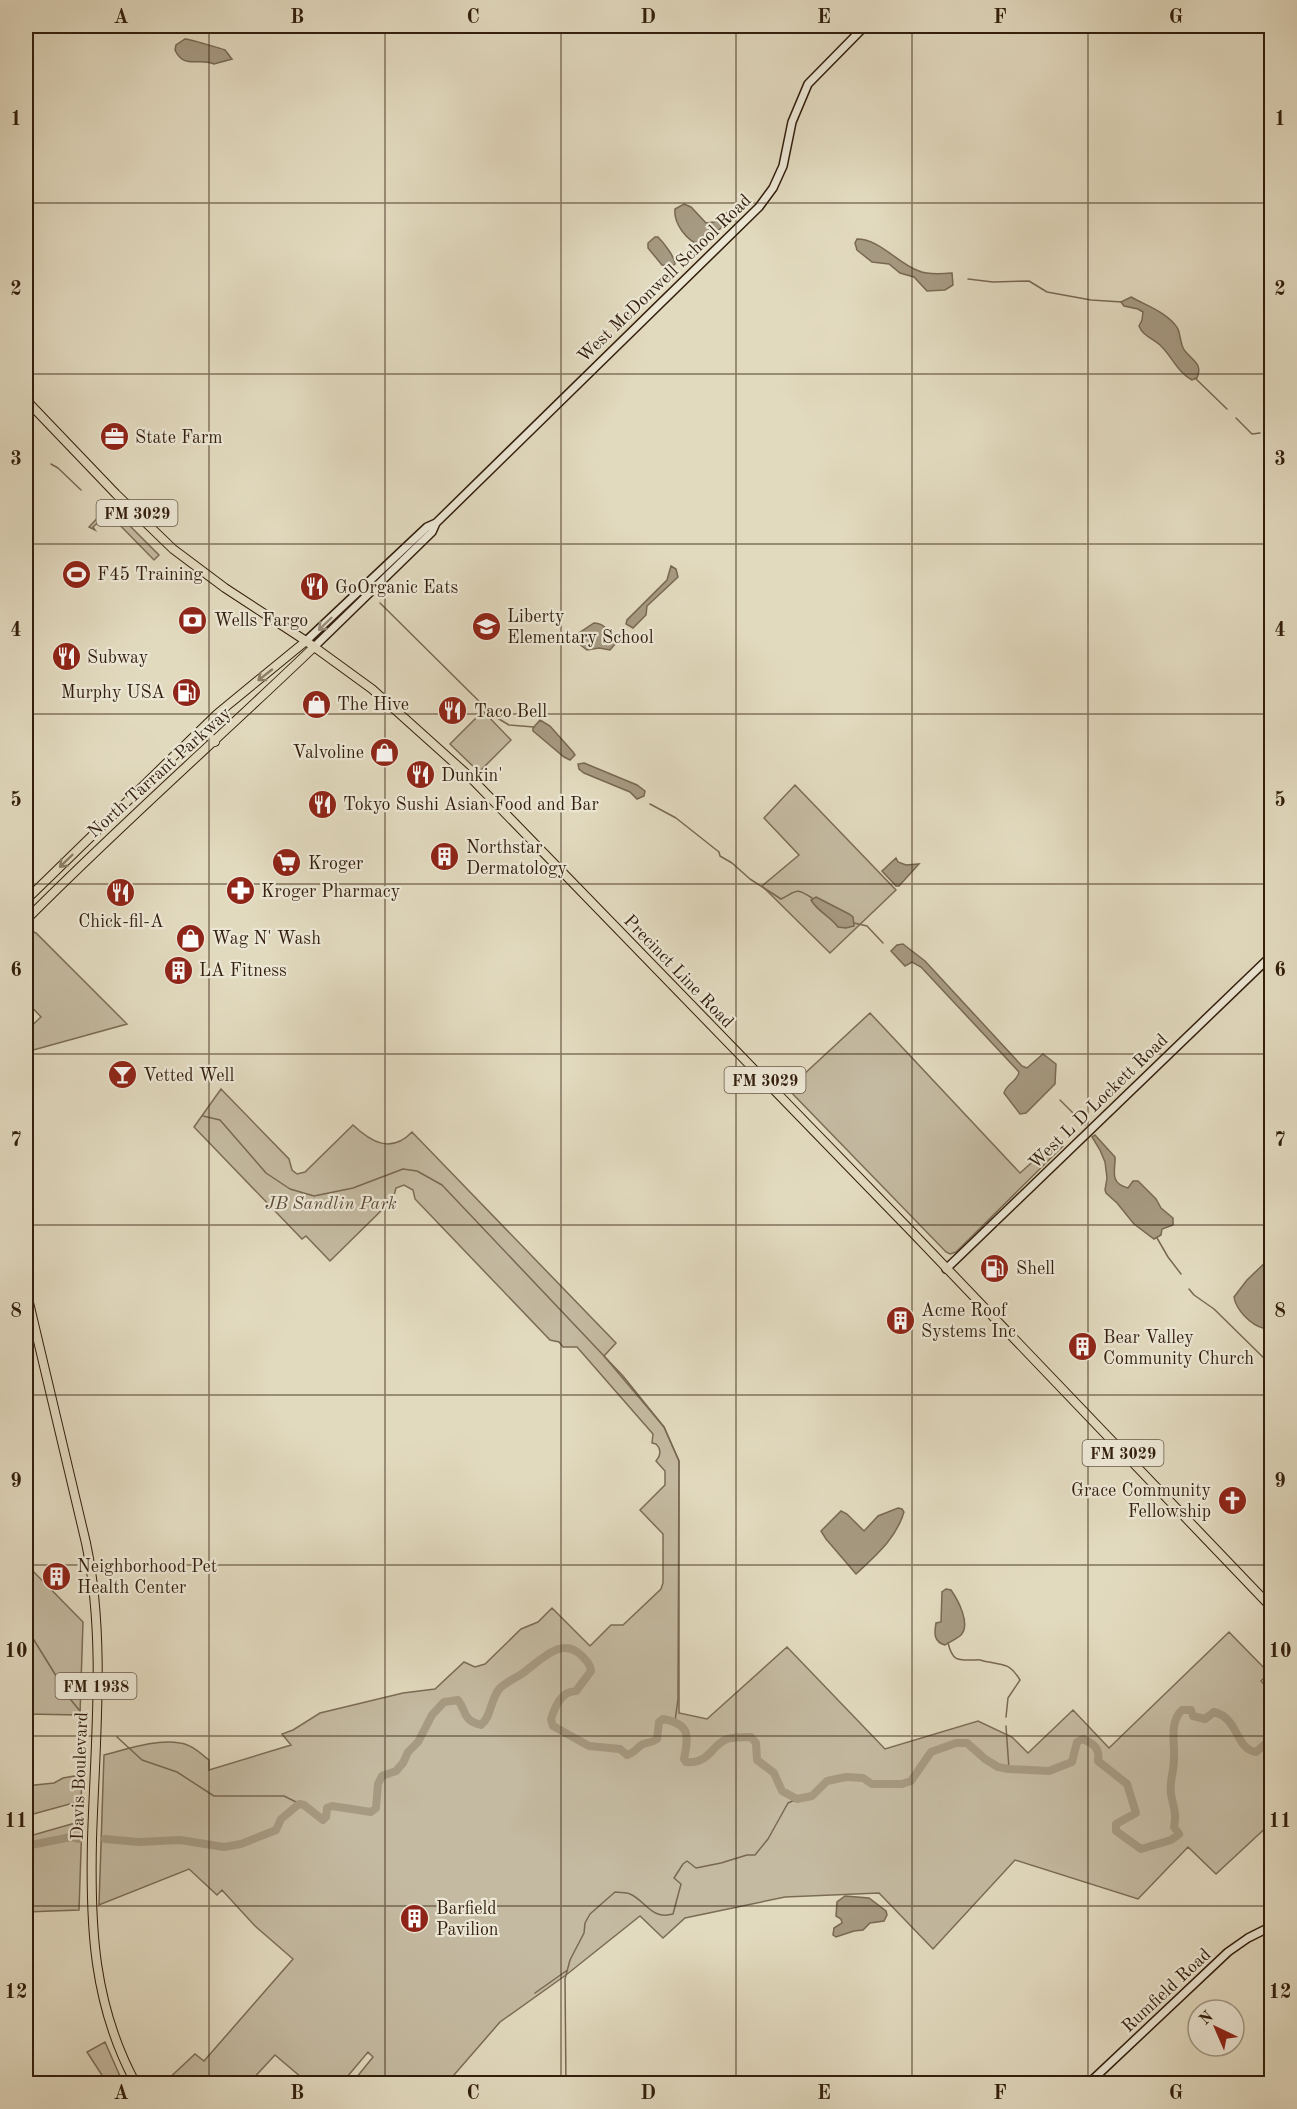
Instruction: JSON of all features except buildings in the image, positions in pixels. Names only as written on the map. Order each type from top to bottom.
[{"type":"main road","name":"West McDonwell School Road","points":[[306,641],[427,527],[436,523],[759,207],[773,188],[783,166],[792,122],[808,84],[865,26]]},
{"type":"main road","name":"Precinct Line Road","points":[[26,400],[116,494],[173,549],[225,588],[306,641],[372,689],[470,777],[1272,1608]]},
{"type":"main road","name":"West McDonwell School Road","points":[[314,647],[432,532],[436,523]]},
{"type":"main road","name":"North Tarrant Parkway","points":[[26,900],[232,701],[306,641]]},
{"type":"main road","name":"North Tarrant Parkway","points":[[26,920],[115,831],[215,742],[314,647]]},
{"type":"main road","points":[[202,729],[215,742]]},
{"type":"main road","points":[[106,822],[115,831]]},
{"type":"main road","name":"West L D Lockett Road","points":[[946,1269],[1272,955]]},
{"type":"main road","name":"Davis Boulevard","points":[[26,1290],[92,1574],[97,1628],[91,1875],[92,1934],[97,1972],[106,2008],[116,2039],[136,2084]]},
{"type":"main road","name":"Rumfield Road","points":[[1088,2084],[1228,1952],[1248,1938],[1272,1926]]},
{"type":"green space","points":[[111,507],[159,555],[154,560],[108,513],[93,527],[95,530],[89,527]]},
{"type":"green space","points":[[483,711],[511,740],[479,772],[450,744]]},
{"type":"green space","points":[[795,785],[896,890],[830,953],[762,886],[799,855],[764,818]]},
{"type":"green space","points":[[29,930],[36,933],[127,1024],[26,1052],[26,1031],[41,1017],[26,1001],[26,935]]},
{"type":"green space","points":[[870,1013],[1020,1173],[1057,1140],[1063,1146],[956,1252],[950,1254],[946,1252],[788,1089]]},
{"type":"green space","name":"JB Sandlin Park","points":[[221,1089],[289,1159],[292,1170],[297,1174],[305,1172],[353,1125],[374,1140],[389,1144],[404,1139],[412,1132],[616,1343],[604,1356],[664,1427],[679,1461],[679,1713],[707,1719],[787,1647],[885,1749],[978,1721],[1012,1737],[1028,1753],[1073,1710],[1109,1748],[1229,1632],[1269,1673],[1261,1681],[1271,1692],[1271,1823],[1216,1874],[1188,1847],[1138,1899],[1015,1860],[933,1949],[879,1893],[785,1897],[685,1918],[663,1938],[640,1916],[566,1975],[500,2022],[447,2083],[352,2083],[373,2057],[368,2052],[342,2083],[308,2083],[275,2055],[249,2083],[164,2083],[195,2054],[204,2061],[293,1959],[255,1926],[222,1890],[217,1895],[189,1869],[99,1905],[104,1755],[151,1743],[180,1743],[192,1747],[209,1760],[209,1770],[291,1745],[282,1734],[293,1730],[320,1713],[403,1693],[435,1689],[464,1662],[475,1667],[485,1664],[521,1629],[538,1622],[552,1608],[590,1646],[611,1625],[623,1625],[661,1589],[663,1583],[663,1534],[640,1510],[665,1485],[665,1471],[656,1461],[660,1450],[656,1444],[652,1443],[653,1434],[577,1347],[563,1347],[559,1342],[550,1340],[415,1199],[413,1190],[404,1185],[396,1188],[393,1199],[330,1261],[306,1236],[302,1239],[194,1127]]},
{"type":"green space","points":[[26,1564],[83,1622],[80,1715],[26,1714]]},
{"type":"green space","points":[[74,1776],[82,1778],[81,1801],[26,1816],[26,1786],[54,1783]]},
{"type":"green space","points":[[82,1821],[79,1910],[26,1912],[26,1837]]},
{"type":"green space","points":[[105,2042],[123,2083],[107,2083],[87,2052]]},
{"type":"shaded area","points":[[185,39],[225,50],[232,59],[214,64],[183,60],[175,50],[176,45]]},
{"type":"shaded area","points":[[684,204],[691,207],[706,223],[714,222],[732,209],[738,213],[737,217],[729,221],[704,243],[697,243],[690,240],[676,220],[675,209]]},
{"type":"shaded area","points":[[658,237],[671,254],[675,264],[672,266],[662,265],[648,248],[648,243]]},
{"type":"shaded area","points":[[857,239],[881,247],[911,268],[935,274],[952,273],[953,285],[945,290],[927,291],[914,277],[900,273],[889,264],[872,262],[857,250],[855,243]]},
{"type":"shaded area","points":[[1131,297],[1163,314],[1174,323],[1178,329],[1183,349],[1198,366],[1197,378],[1192,380],[1187,377],[1160,345],[1143,332],[1139,326],[1143,312],[1124,306],[1121,302]]},
{"type":"shaded area","points":[[671,566],[676,569],[678,577],[647,606],[646,615],[633,628],[626,624],[627,620],[667,580]]},
{"type":"shaded area","points":[[594,623],[602,625],[610,633],[615,644],[610,650],[599,648],[587,650],[578,643],[579,633]]},
{"type":"shaded area","points":[[540,720],[550,726],[573,752],[575,755],[570,760],[533,731]]},
{"type":"shaded area","points":[[584,763],[637,785],[645,791],[644,796],[637,799],[630,792],[584,773],[579,769],[578,764]]},
{"type":"shaded area","points":[[896,858],[898,862],[906,865],[919,864],[899,886],[896,886],[882,871]]},
{"type":"shaded area","points":[[816,897],[853,917],[854,926],[838,927],[811,900]]},
{"type":"shaded area","points":[[903,944],[925,961],[1022,1066],[1027,1068],[1043,1054],[1056,1064],[1055,1084],[1026,1113],[1020,1114],[1004,1093],[1017,1078],[1019,1072],[921,967],[912,962],[905,966],[891,951],[897,945]]},
{"type":"shaded area","points":[[1095,1135],[1115,1157],[1114,1175],[1118,1183],[1128,1188],[1133,1181],[1138,1181],[1156,1199],[1161,1208],[1173,1218],[1173,1225],[1162,1229],[1161,1235],[1154,1239],[1134,1224],[1106,1193],[1105,1162],[1092,1137]]},
{"type":"shaded area","points":[[1271,1257],[1271,1323],[1263,1328],[1245,1316],[1234,1297],[1247,1280]]},
{"type":"shaded area","points":[[898,1508],[904,1512],[896,1531],[856,1574],[821,1531],[841,1511],[864,1531],[878,1516]]},
{"type":"shaded area","points":[[946,1589],[951,1590],[957,1600],[965,1625],[961,1635],[945,1645],[937,1640],[935,1631],[936,1623],[941,1622],[942,1592]]},
{"type":"shaded area","points":[[845,1896],[869,1898],[886,1911],[884,1921],[870,1923],[863,1930],[836,1937],[833,1935],[834,1928],[842,1923],[841,1919],[836,1916],[837,1902]]},
{"type":"waterway","points":[[968,279],[993,282],[1029,281],[1047,292],[1091,300],[1122,302]]},
{"type":"waterway","points":[[1195,378],[1227,409]]},
{"type":"waterway","points":[[1236,418],[1252,434],[1260,433]]},
{"type":"waterway","points":[[51,464],[81,490]]},
{"type":"waterway","points":[[380,603],[494,716],[509,725],[534,727]]},
{"type":"waterway","points":[[650,804],[676,818],[719,852],[720,856],[781,899],[796,891],[812,898]]},
{"type":"waterway","points":[[854,923],[867,926],[883,943]]},
{"type":"waterway","points":[[1060,1100],[1085,1125]]},
{"type":"waterway","points":[[203,1116],[220,1120],[266,1173],[290,1189],[314,1196],[353,1188],[403,1169],[417,1171],[442,1185],[623,1376],[664,1427],[679,1461],[678,1699],[675,1721]]},
{"type":"waterway","points":[[1157,1238],[1181,1274]]},
{"type":"waterway","points":[[1189,1289],[1214,1309],[1272,1366]]},
{"type":"waterway","points":[[26,1621],[29,1632],[80,1711]]},
{"type":"waterway","points":[[948,1643],[952,1654],[958,1659],[1003,1665],[1010,1668],[1020,1680],[1008,1698],[1006,1717]]},
{"type":"waterway","points":[[105,1839],[139,1842],[180,1840],[224,1847],[241,1844],[276,1830],[281,1819],[299,1804],[304,1805],[323,1820],[326,1817],[327,1808],[332,1806],[371,1812],[376,1808],[378,1784],[382,1776],[396,1771],[403,1763],[408,1752],[418,1742],[432,1715],[444,1702],[458,1700],[468,1718],[481,1725],[500,1688],[544,1656],[567,1648],[582,1656],[591,1671],[576,1691],[566,1694],[559,1700],[551,1719],[553,1726],[589,1746],[620,1749],[627,1755],[630,1754],[643,1744],[657,1739],[659,1722],[663,1719],[678,1724],[686,1732],[687,1743],[684,1759],[686,1762],[694,1762],[706,1757],[727,1739],[751,1737],[756,1743],[757,1760],[774,1773],[782,1791],[797,1799],[812,1796],[827,1781],[846,1777],[863,1778],[872,1784],[902,1784],[911,1781],[931,1752],[956,1743],[967,1743],[998,1767],[1049,1771],[1072,1762],[1077,1742],[1083,1739],[1095,1747],[1098,1761],[1127,1784],[1136,1813],[1116,1824],[1116,1831],[1141,1849],[1171,1840],[1179,1834],[1174,1827],[1175,1813],[1171,1786],[1174,1764],[1174,1727],[1182,1710],[1191,1710],[1193,1716],[1205,1719],[1214,1712],[1222,1715],[1249,1750],[1256,1752],[1272,1738]]},
{"type":"waterway","points":[[1006,1726],[1009,1769]]},
{"type":"waterway","points":[[117,1737],[142,1760],[177,1772],[214,1796],[284,1796],[302,1805]]},
{"type":"waterway","points":[[566,2084],[565,1979],[570,1960],[584,1933],[585,1923],[590,1914],[615,1892],[630,1894],[659,1914],[673,1914],[681,1884],[674,1878],[683,1864],[687,1861],[696,1868],[755,1855],[768,1839],[788,1803],[797,1799]]},
{"type":"waterway","points":[[26,1846],[71,1837],[79,1839]]},
{"type":"waterway","points":[[535,1993],[566,1971]]},
{"type":"place","name":"State Farm","points":[[114,437]]},
{"type":"place","name":"F45 Training","points":[[76,574]]},
{"type":"place","name":"GoOrganic Eats","points":[[314,587]]},
{"type":"place","name":"Wells Fargo","points":[[193,620]]},
{"type":"place","name":"Liberty Elementary School","points":[[486,626]]},
{"type":"place","name":"Subway","points":[[66,657]]},
{"type":"place","name":"Murphy USA","points":[[186,692]]},
{"type":"place","name":"The Hive","points":[[316,704]]},
{"type":"place","name":"Taco Bell","points":[[453,711]]},
{"type":"place","name":"Valvoline","points":[[385,752]]},
{"type":"place","name":"Dunkin'","points":[[420,775]]},
{"type":"place","name":"Tokyo Sushi Asian Food and Bar","points":[[322,804]]},
{"type":"place","name":"Northstar Dermatology","points":[[445,857]]},
{"type":"place","name":"Kroger","points":[[287,863]]},
{"type":"place","name":"Kroger Pharmacy","points":[[240,891]]},
{"type":"place","name":"Chick-fil-A","points":[[121,892]]},
{"type":"place","name":"Wag N' Wash","points":[[191,938]]},
{"type":"place","name":"LA Fitness","points":[[178,970]]},
{"type":"place","name":"Vetted Well","points":[[122,1075]]},
{"type":"place","name":"Shell","points":[[995,1268]]},
{"type":"place","name":"Acme Roof Systems Inc","points":[[900,1320]]},
{"type":"place","name":"Bear Valley Community Church","points":[[1082,1347]]},
{"type":"place","name":"Grace Community Fellowship","points":[[1232,1500]]},
{"type":"place","name":"Neighborhood Pet Health Center","points":[[56,1576]]},
{"type":"place","name":"Barfield Pavilion","points":[[415,1918]]}]
